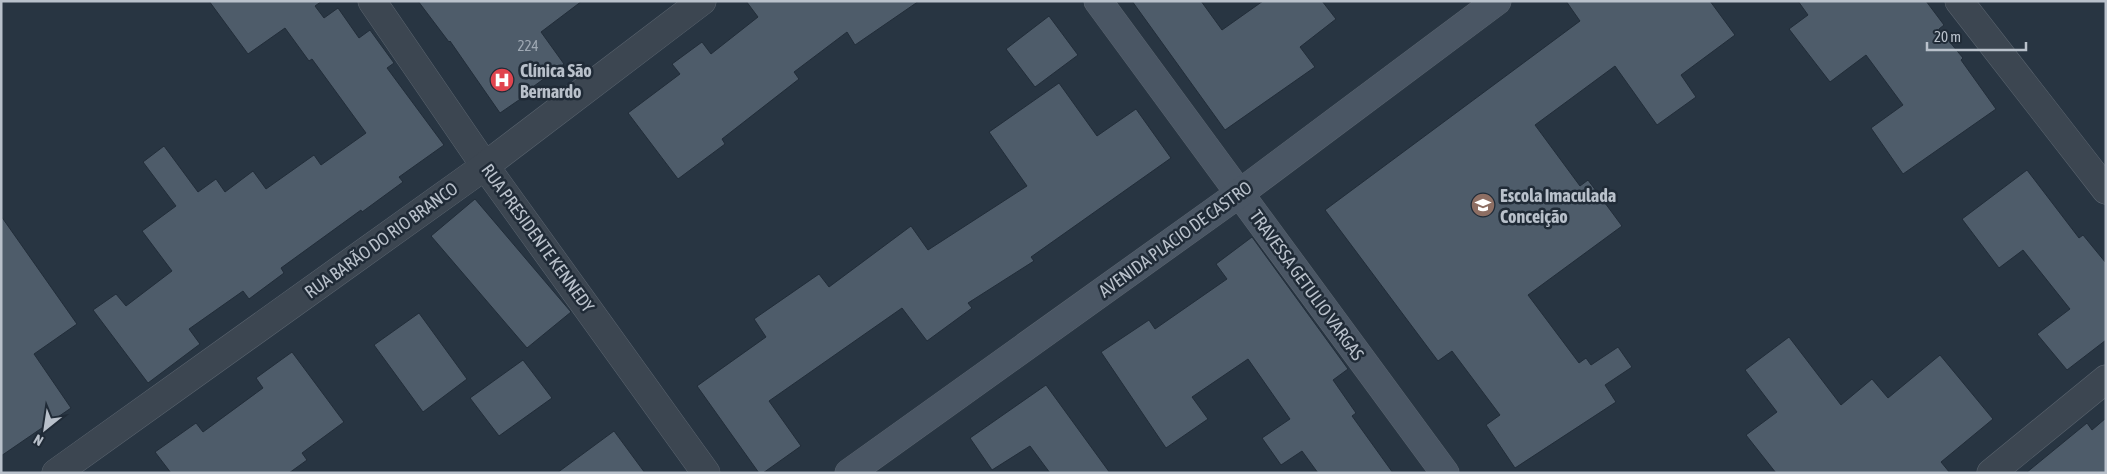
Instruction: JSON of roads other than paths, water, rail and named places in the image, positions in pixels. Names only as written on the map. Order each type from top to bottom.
[{"type":"street","name":"RUA PRESIDENTE KENNEDY","points":[[372,1],[486,166],[706,473]]},
{"type":"street","name":"RUA BARÃO DO RIO BRANCO","points":[[56,473],[486,166],[702,1]]},
{"type":"street","name":"TRAVESSA GETULIO VARGAS","points":[[1098,1],[1444,473]]},
{"type":"street","name":"AVENIDA PLACIO DE CASTRO","points":[[849,473],[1240,193],[1497,1]]},
{"type":"street","points":[[1959,1],[2106,190]]},
{"type":"street","points":[[1991,473],[2106,379]]},
{"type":"place","name":"Clínica São Bernardo","points":[[502,80]]},
{"type":"place","name":"Escola Imaculada Conceição","points":[[1483,205]]}]
